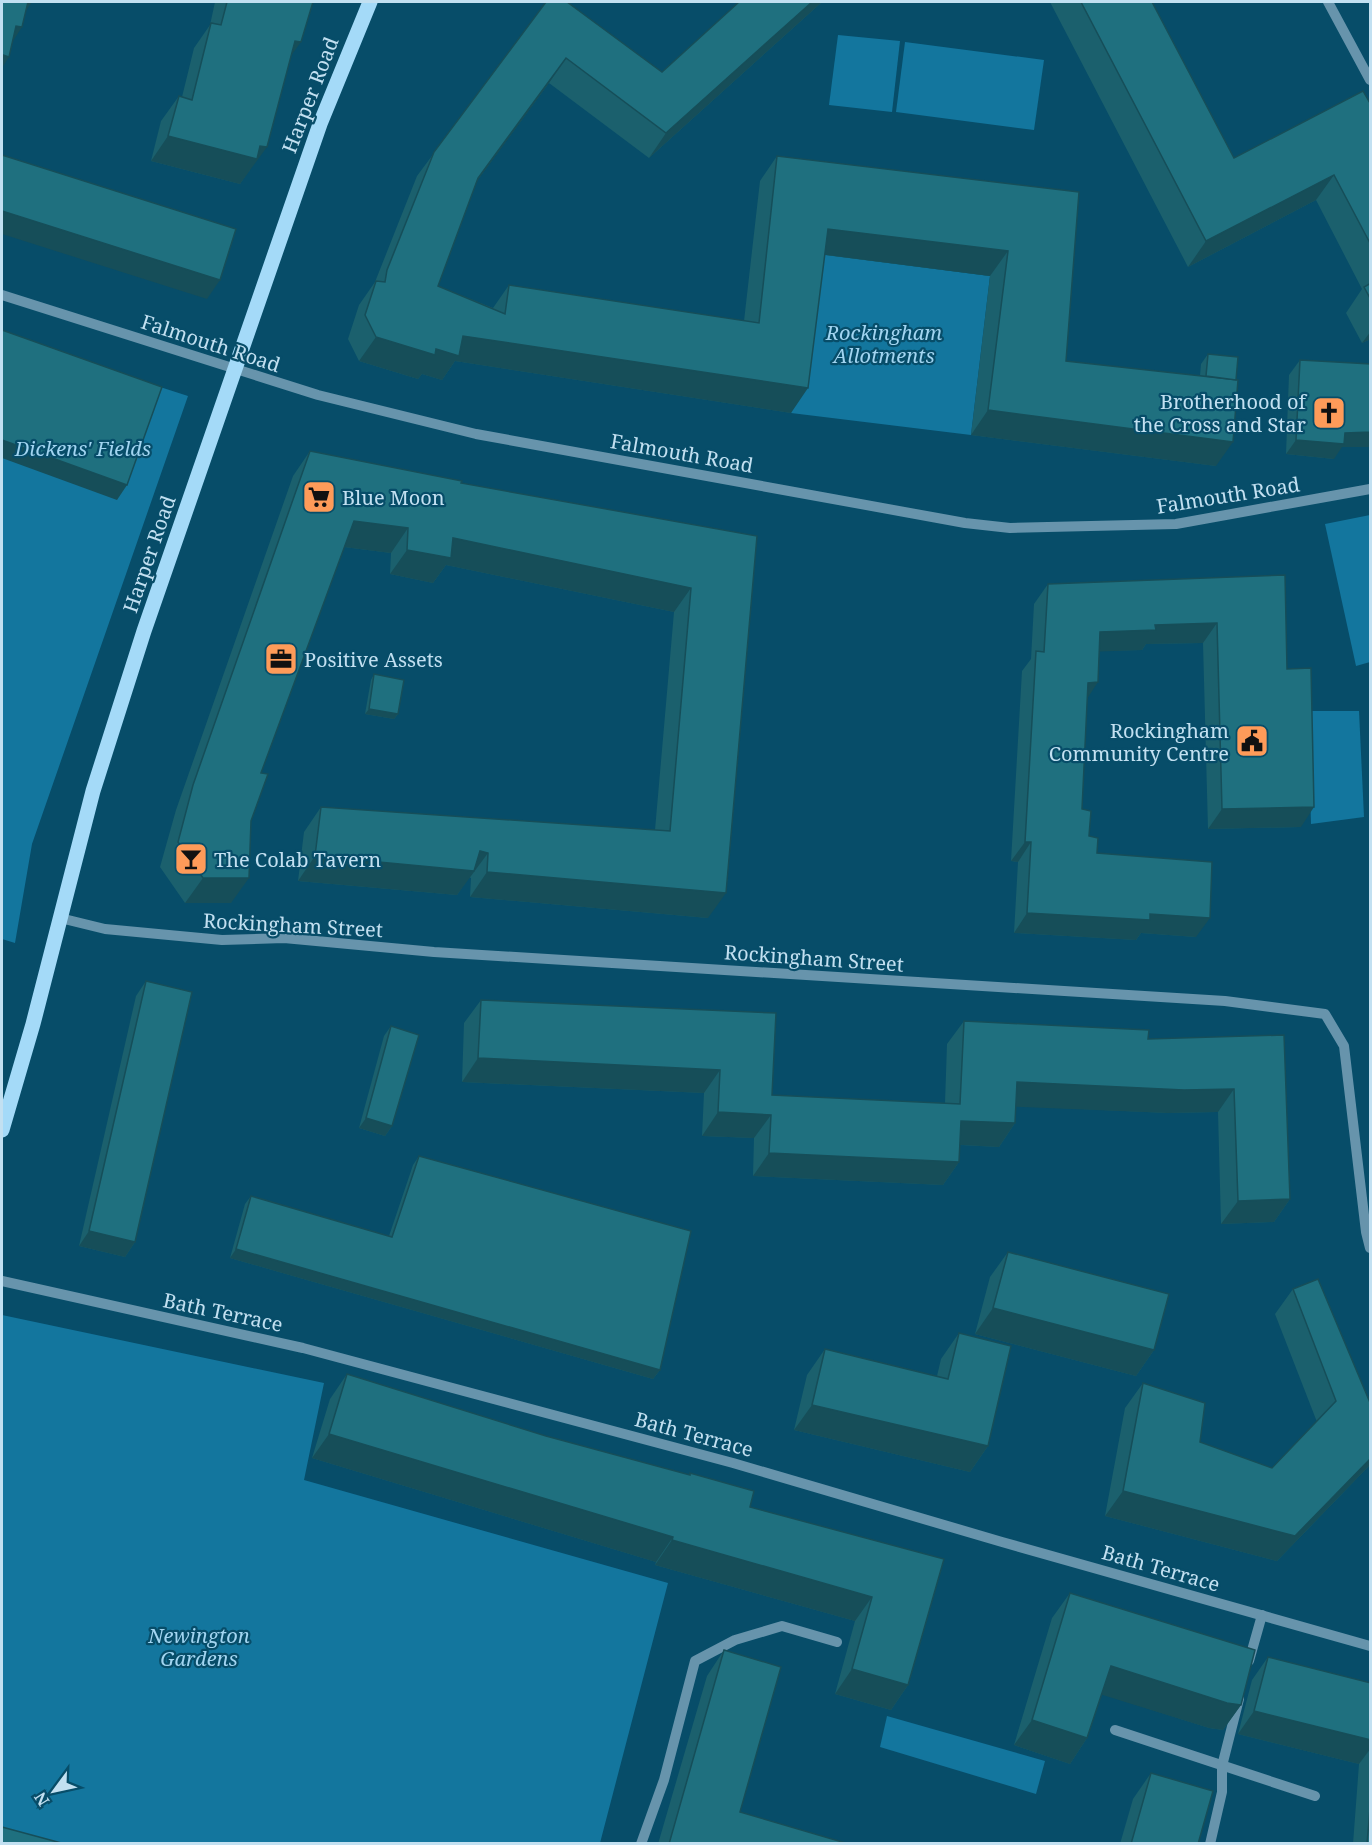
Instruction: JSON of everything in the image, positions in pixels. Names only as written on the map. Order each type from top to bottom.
[{"type":"main road","name":"Harper Road","points":[[2,1130],[33,1024],[100,770],[144,631],[320,124],[370,2]]},
{"type":"street","points":[[1328,2],[1371,80]]},
{"type":"street","name":"Falmouth Road","points":[[2,295],[318,395],[476,435],[965,524],[1010,528],[1176,524],[1371,489]]},
{"type":"street","name":"Rockingham Street","points":[[60,918],[105,929],[222,940],[284,938],[435,952],[1225,1001],[1325,1014],[1344,1046],[1371,1248]]},
{"type":"street","name":"Bath Terrace","points":[[2,1281],[203,1324],[315,1351],[733,1463],[1371,1646]]},
{"type":"street","points":[[1247,1666],[1262,1616]]},
{"type":"street","points":[[641,1844],[664,1780],[695,1661],[735,1640],[782,1626],[837,1642]]},
{"type":"street","points":[[1210,1844],[1222,1792],[1222,1766],[1242,1689]]},
{"type":"street","points":[[1115,1730],[1315,1796]]},
{"type":"green space","points":[[838,35],[900,41],[892,112],[829,105]]},
{"type":"green space","points":[[905,42],[1044,60],[1034,130],[896,112]]},
{"type":"green space","name":"Rockingham Allotments","points":[[811,253],[990,276],[971,435],[791,413]]},
{"type":"green space","name":"Dickens' Fields","points":[[2,336],[188,396],[32,844],[15,943],[2,939]]},
{"type":"green space","points":[[1370,515],[1370,662],[1356,666],[1325,524]]},
{"type":"green space","points":[[1308,711],[1359,711],[1364,817],[1311,824]]},
{"type":"green space","name":"Newington Gardens","points":[[2,1315],[324,1383],[304,1480],[668,1583],[600,1843],[42,1844],[2,1832]]},
{"type":"green space","points":[[887,1716],[1045,1761],[1036,1794],[880,1747]]},
{"type":"building","points":[[2,2],[28,2],[22,27],[16,26],[9,57],[3,55],[2,59]]},
{"type":"building","points":[[227,2],[313,2],[301,42],[295,41],[267,147],[260,146],[257,159],[168,136],[179,96],[192,100],[211,23],[221,25]]},
{"type":"building","points":[[546,2],[567,2],[662,72],[739,2],[812,2],[666,133],[566,58],[478,178],[438,286],[505,314],[509,285],[759,323],[777,156],[1079,192],[1066,361],[1238,380],[1233,442],[988,410],[1008,251],[828,229],[808,388],[463,336],[459,356],[436,349],[435,355],[376,337],[365,315],[376,281],[385,282],[387,270],[434,152]]},
{"type":"building","points":[[1081,2],[1152,2],[1234,158],[1363,91],[1371,105],[1371,245],[1334,175],[1206,241]]},
{"type":"building","points":[[2,155],[236,229],[220,280],[2,211]]},
{"type":"building","points":[[1371,283],[1371,300],[1364,287]]},
{"type":"building","points":[[2,330],[162,387],[127,485],[2,440]]},
{"type":"building","points":[[1208,354],[1238,357],[1236,380],[1206,376]]},
{"type":"building","name":"Brotherhood of the Cross and Star","points":[[1300,360],[1371,364],[1371,432],[1345,433],[1344,444],[1296,440]]},
{"type":"building","points":[[310,451],[462,481],[461,483],[757,536],[726,893],[487,872],[488,853],[480,851],[474,871],[315,856],[321,807],[670,831],[691,588],[453,538],[451,558],[407,550],[408,528],[354,521],[261,773],[268,774],[251,821],[249,878],[203,878],[178,842],[193,785]]},
{"type":"building","points":[[1285,575],[1287,669],[1311,668],[1314,807],[1222,809],[1217,623],[1155,625],[1156,630],[1100,632],[1098,682],[1088,683],[1082,809],[1091,811],[1089,836],[1098,838],[1097,853],[1212,862],[1210,918],[1150,914],[1150,920],[1027,913],[1031,842],[1025,842],[1036,651],[1044,652],[1048,584]]},
{"type":"building","points":[[374,674],[404,680],[398,714],[369,709]]},
{"type":"building","points":[[146,981],[192,992],[135,1242],[89,1231]]},
{"type":"building","points":[[481,1000],[776,1013],[772,1095],[960,1104],[964,1021],[1149,1030],[1148,1039],[1284,1035],[1290,1199],[1238,1201],[1234,1089],[1184,1090],[1017,1082],[1015,1123],[961,1121],[959,1162],[769,1153],[771,1115],[718,1112],[720,1070],[478,1058]]},
{"type":"building","points":[[391,1026],[419,1035],[392,1126],[366,1118]]},
{"type":"building","points":[[419,1156],[691,1231],[660,1370],[236,1249],[251,1196],[392,1237]]},
{"type":"building","points":[[1008,1252],[1169,1294],[1154,1350],[993,1308]]},
{"type":"building","points":[[1318,1279],[1371,1405],[1371,1458],[1295,1536],[1123,1491],[1143,1383],[1205,1403],[1200,1442],[1272,1468],[1336,1401],[1293,1289]]},
{"type":"building","points":[[959,1333],[1011,1346],[988,1446],[812,1405],[825,1349],[948,1379]]},
{"type":"building","points":[[347,1374],[546,1436],[754,1491],[750,1507],[944,1559],[908,1685],[852,1669],[872,1597],[672,1540],[673,1537],[329,1434]]},
{"type":"building","points":[[1070,1593],[1255,1650],[1241,1705],[1227,1703],[1111,1666],[1087,1738],[1032,1720]]},
{"type":"building","points":[[724,1650],[781,1667],[740,1812],[849,1844],[669,1844]]},
{"type":"building","points":[[1268,1657],[1371,1683],[1371,1740],[1254,1711]]},
{"type":"building","points":[[1151,1773],[1213,1791],[1198,1844],[1131,1844]]},
{"type":"building","points":[[1371,1797],[1371,1844],[1367,1844]]},
{"type":"building","points":[[2,1827],[65,1844],[2,1844]]},
{"type":"place","name":"Brotherhood of the Cross and Star","points":[[1329,413]]},
{"type":"place","name":"Blue Moon","points":[[319,497]]},
{"type":"place","name":"Positive Assets","points":[[281,659]]},
{"type":"place","name":"Rockingham Community Centre","points":[[1252,741]]},
{"type":"place","name":"The Colab Tavern","points":[[191,859]]}]
